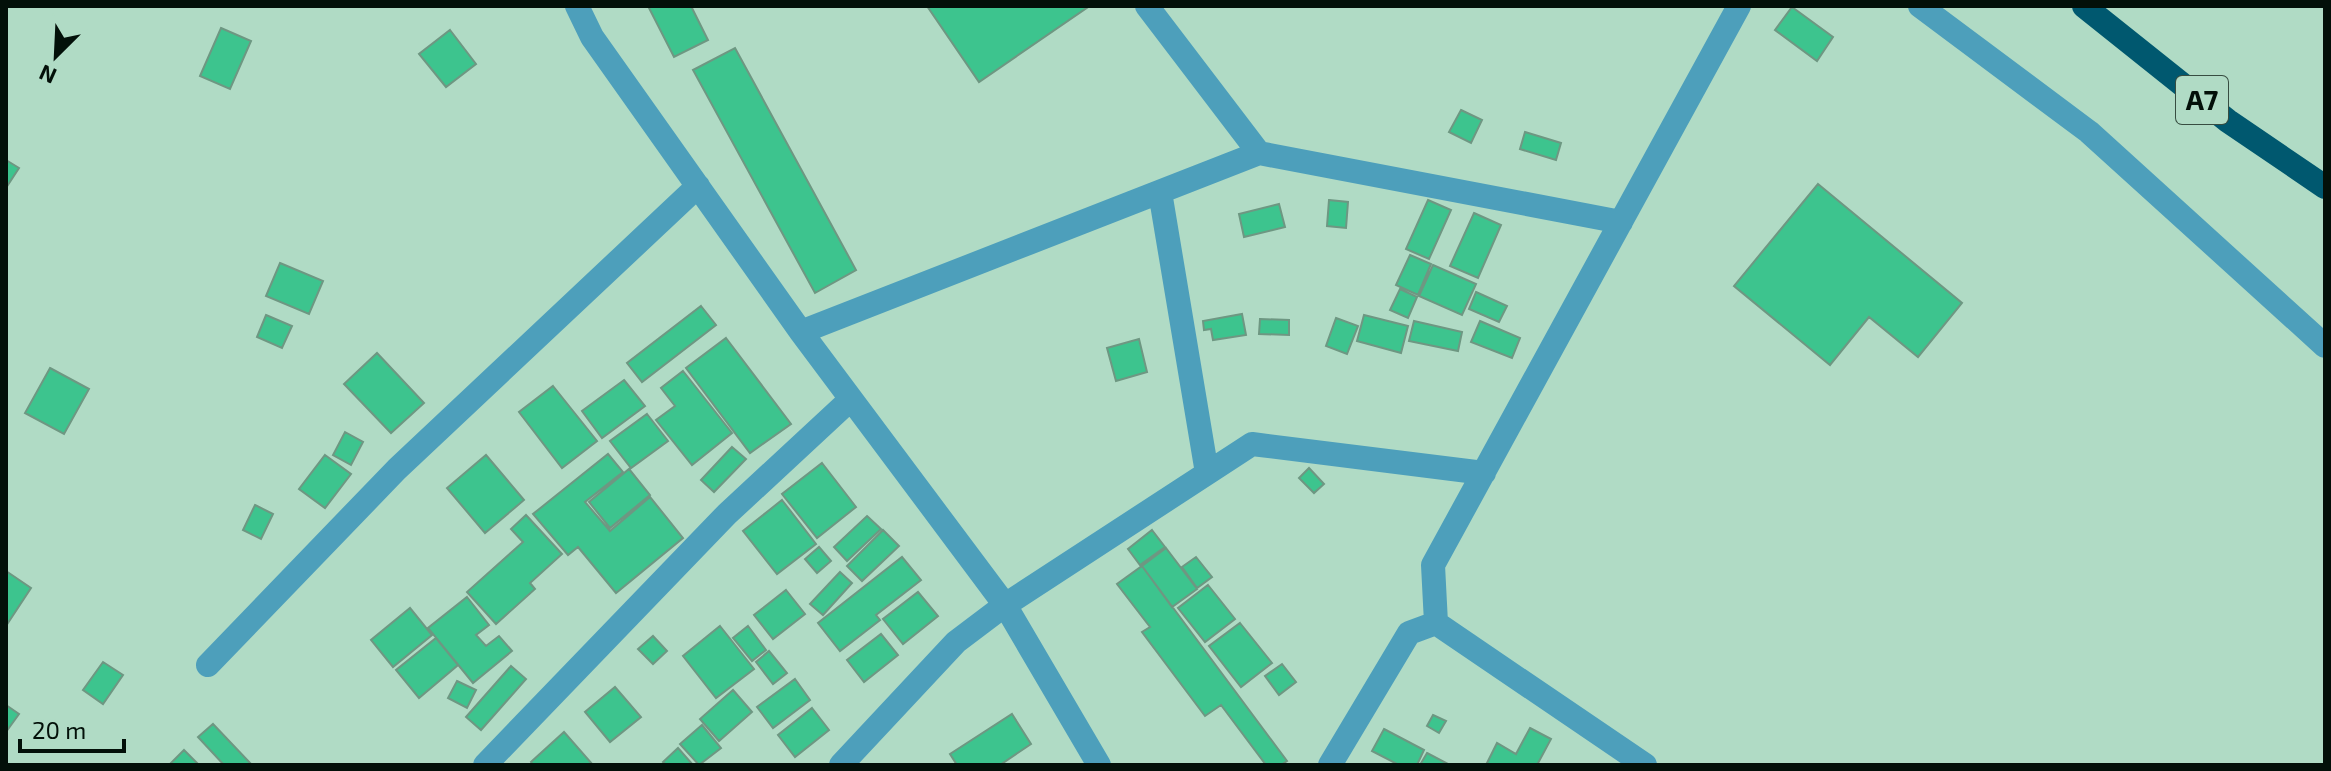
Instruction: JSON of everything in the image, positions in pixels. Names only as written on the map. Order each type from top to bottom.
[{"type":"highway","name":"A7","points":[[2084,6],[2228,121],[2325,187]]},
{"type":"street","points":[[577,6],[592,37],[801,332],[1005,605],[1099,765]]},
{"type":"street","points":[[1147,6],[1259,153]]},
{"type":"street","points":[[1436,623],[1433,565],[1739,6]]},
{"type":"street","points":[[1920,6],[2089,132],[2325,346]]},
{"type":"street","points":[[801,332],[1259,153],[1621,222]]},
{"type":"street","points":[[208,665],[397,469],[698,186]]},
{"type":"street","points":[[1160,192],[1207,473]]},
{"type":"street","points":[[485,765],[727,514],[851,399]]},
{"type":"street","points":[[841,765],[956,642],[1005,605],[1252,444],[1484,473]]},
{"type":"street","points":[[1330,765],[1409,633],[1436,623]]},
{"type":"street","points":[[1436,623],[1645,765]]},
{"type":"building","points":[[648,6],[691,6],[708,40],[674,57]]},
{"type":"building","points":[[927,6],[1087,6],[1088,7],[979,82]]},
{"type":"building","points":[[1792,7],[1833,37],[1817,61],[1775,30]]},
{"type":"building","points":[[221,28],[251,41],[230,89],[200,76]]},
{"type":"building","points":[[450,30],[476,64],[446,87],[419,54]]},
{"type":"building","points":[[735,48],[856,270],[815,293],[693,70]]},
{"type":"building","points":[[1461,110],[1482,120],[1471,143],[1449,132]]},
{"type":"building","points":[[1525,132],[1561,143],[1556,160],[1520,149]]},
{"type":"building","points":[[6,160],[19,168],[6,188]]},
{"type":"building","points":[[1818,184],[1962,303],[1918,357],[1869,317],[1830,365],[1734,286]]},
{"type":"building","points":[[1329,200],[1348,202],[1346,228],[1327,226]]},
{"type":"building","points":[[1428,200],[1451,210],[1429,259],[1406,249]]},
{"type":"building","points":[[1279,204],[1285,227],[1244,237],[1239,214]]},
{"type":"building","points":[[1474,213],[1501,225],[1478,278],[1450,266]]},
{"type":"building","points":[[1410,255],[1431,264],[1418,295],[1396,285]]},
{"type":"building","points":[[280,263],[323,281],[309,314],[266,296]]},
{"type":"building","points":[[1433,265],[1476,284],[1462,315],[1419,296]]},
{"type":"building","points":[[1400,289],[1417,297],[1408,318],[1390,310]]},
{"type":"building","points":[[1476,292],[1507,306],[1499,322],[1469,309]]},
{"type":"building","points":[[701,306],[716,325],[642,382],[627,363]]},
{"type":"building","points":[[1242,314],[1246,335],[1213,340],[1211,329],[1204,330],[1203,321]]},
{"type":"building","points":[[266,315],[292,326],[282,348],[257,337]]},
{"type":"building","points":[[1364,315],[1408,326],[1401,353],[1357,341]]},
{"type":"building","points":[[1336,318],[1358,326],[1347,354],[1326,346]]},
{"type":"building","points":[[1260,319],[1289,320],[1289,335],[1259,334]]},
{"type":"building","points":[[1414,321],[1462,332],[1458,351],[1409,341]]},
{"type":"building","points":[[1480,321],[1520,338],[1512,358],[1471,342]]},
{"type":"building","points":[[726,338],[791,424],[750,453],[686,368]]},
{"type":"building","points":[[1139,339],[1147,372],[1116,381],[1107,348]]},
{"type":"building","points":[[377,353],[424,403],[391,433],[344,384]]},
{"type":"building","points":[[50,368],[89,389],[64,434],[25,413]]},
{"type":"building","points":[[683,371],[732,433],[692,465],[656,420],[675,406],[661,388]]},
{"type":"building","points":[[624,380],[645,406],[602,438],[582,411]]},
{"type":"building","points":[[553,386],[597,441],[562,468],[519,412]]},
{"type":"building","points":[[647,414],[668,441],[631,468],[610,441]]},
{"type":"building","points":[[345,432],[363,442],[351,465],[333,455]]},
{"type":"building","points":[[732,447],[746,459],[714,492],[701,480]]},
{"type":"building","points":[[608,454],[623,472],[585,502],[610,531],[650,497],[683,538],[616,593],[578,547],[568,555],[533,514]]},
{"type":"building","points":[[325,455],[351,474],[325,508],[299,489]]},
{"type":"building","points":[[486,455],[524,500],[485,533],[447,488]]},
{"type":"building","points":[[822,463],[856,507],[817,538],[782,494]]},
{"type":"building","points":[[1309,468],[1324,484],[1314,493],[1299,478]]},
{"type":"building","points":[[629,469],[650,495],[610,528],[589,502]]},
{"type":"building","points":[[782,500],[816,544],[777,574],[743,531]]},
{"type":"building","points":[[255,505],[273,514],[261,539],[243,530]]},
{"type":"building","points":[[526,515],[562,554],[530,583],[535,589],[496,624],[467,592],[523,542],[511,529]]},
{"type":"building","points":[[867,516],[881,529],[847,561],[834,547]]},
{"type":"building","points":[[883,530],[899,546],[862,581],[847,566]]},
{"type":"building","points":[[1152,530],[1165,547],[1140,565],[1128,549]]},
{"type":"building","points":[[819,547],[831,561],[817,573],[805,559]]},
{"type":"building","points":[[1166,548],[1197,589],[1172,607],[1142,566]]},
{"type":"building","points":[[902,557],[921,580],[876,615],[880,620],[840,651],[818,623]]},
{"type":"building","points":[[1196,557],[1212,577],[1197,588],[1182,567]]},
{"type":"building","points":[[1142,566],[1287,761],[1281,765],[1266,765],[1221,705],[1205,716],[1142,632],[1150,627],[1117,584]]},
{"type":"building","points":[[6,571],[31,588],[6,626]]},
{"type":"building","points":[[840,572],[852,583],[823,615],[810,604]]},
{"type":"building","points":[[1208,585],[1235,619],[1205,642],[1178,608]]},
{"type":"building","points":[[786,590],[805,614],[773,639],[754,615]]},
{"type":"building","points":[[918,592],[938,616],[903,644],[883,619]]},
{"type":"building","points":[[467,597],[489,625],[476,635],[486,646],[499,636],[512,651],[473,683],[428,628]]},
{"type":"building","points":[[410,608],[432,635],[393,667],[371,640]]},
{"type":"building","points":[[1240,623],[1272,663],[1241,687],[1209,646]]},
{"type":"building","points":[[720,626],[754,669],[716,698],[683,656]]},
{"type":"building","points":[[748,626],[766,650],[752,661],[733,638]]},
{"type":"building","points":[[881,634],[898,655],[864,682],[847,660]]},
{"type":"building","points":[[653,636],[667,651],[653,664],[638,649]]},
{"type":"building","points":[[436,638],[458,665],[419,698],[396,670]]},
{"type":"building","points":[[769,651],[787,673],[773,684],[756,662]]},
{"type":"building","points":[[103,662],[123,675],[103,704],[83,690]]},
{"type":"building","points":[[1282,664],[1296,682],[1279,695],[1265,676]]},
{"type":"building","points":[[511,666],[526,679],[481,730],[466,717]]},
{"type":"building","points":[[795,679],[810,700],[773,728],[757,707]]},
{"type":"building","points":[[457,681],[476,690],[467,708],[448,698]]},
{"type":"building","points":[[615,687],[641,717],[610,742],[585,712]]},
{"type":"building","points":[[733,690],[752,712],[719,741],[700,719]]},
{"type":"building","points":[[6,705],[19,714],[6,732]]},
{"type":"building","points":[[812,708],[829,730],[795,757],[778,735]]},
{"type":"building","points":[[1012,714],[1031,744],[1000,765],[957,765],[950,754]]},
{"type":"building","points":[[1433,715],[1446,721],[1439,733],[1427,726]]},
{"type":"building","points":[[213,724],[252,765],[224,765],[198,737]]},
{"type":"building","points":[[702,725],[721,748],[699,765],[680,744]]},
{"type":"building","points":[[1530,728],[1551,739],[1537,765],[1486,765],[1497,743],[1516,754]]},
{"type":"building","points":[[1384,729],[1424,750],[1417,765],[1399,765],[1372,751]]},
{"type":"building","points":[[564,732],[593,765],[533,765],[531,762]]},
{"type":"building","points":[[678,748],[693,765],[666,765],[663,762]]},
{"type":"building","points":[[184,750],[199,765],[169,765]]},
{"type":"building","points":[[1427,753],[1450,765],[1420,765]]}]
